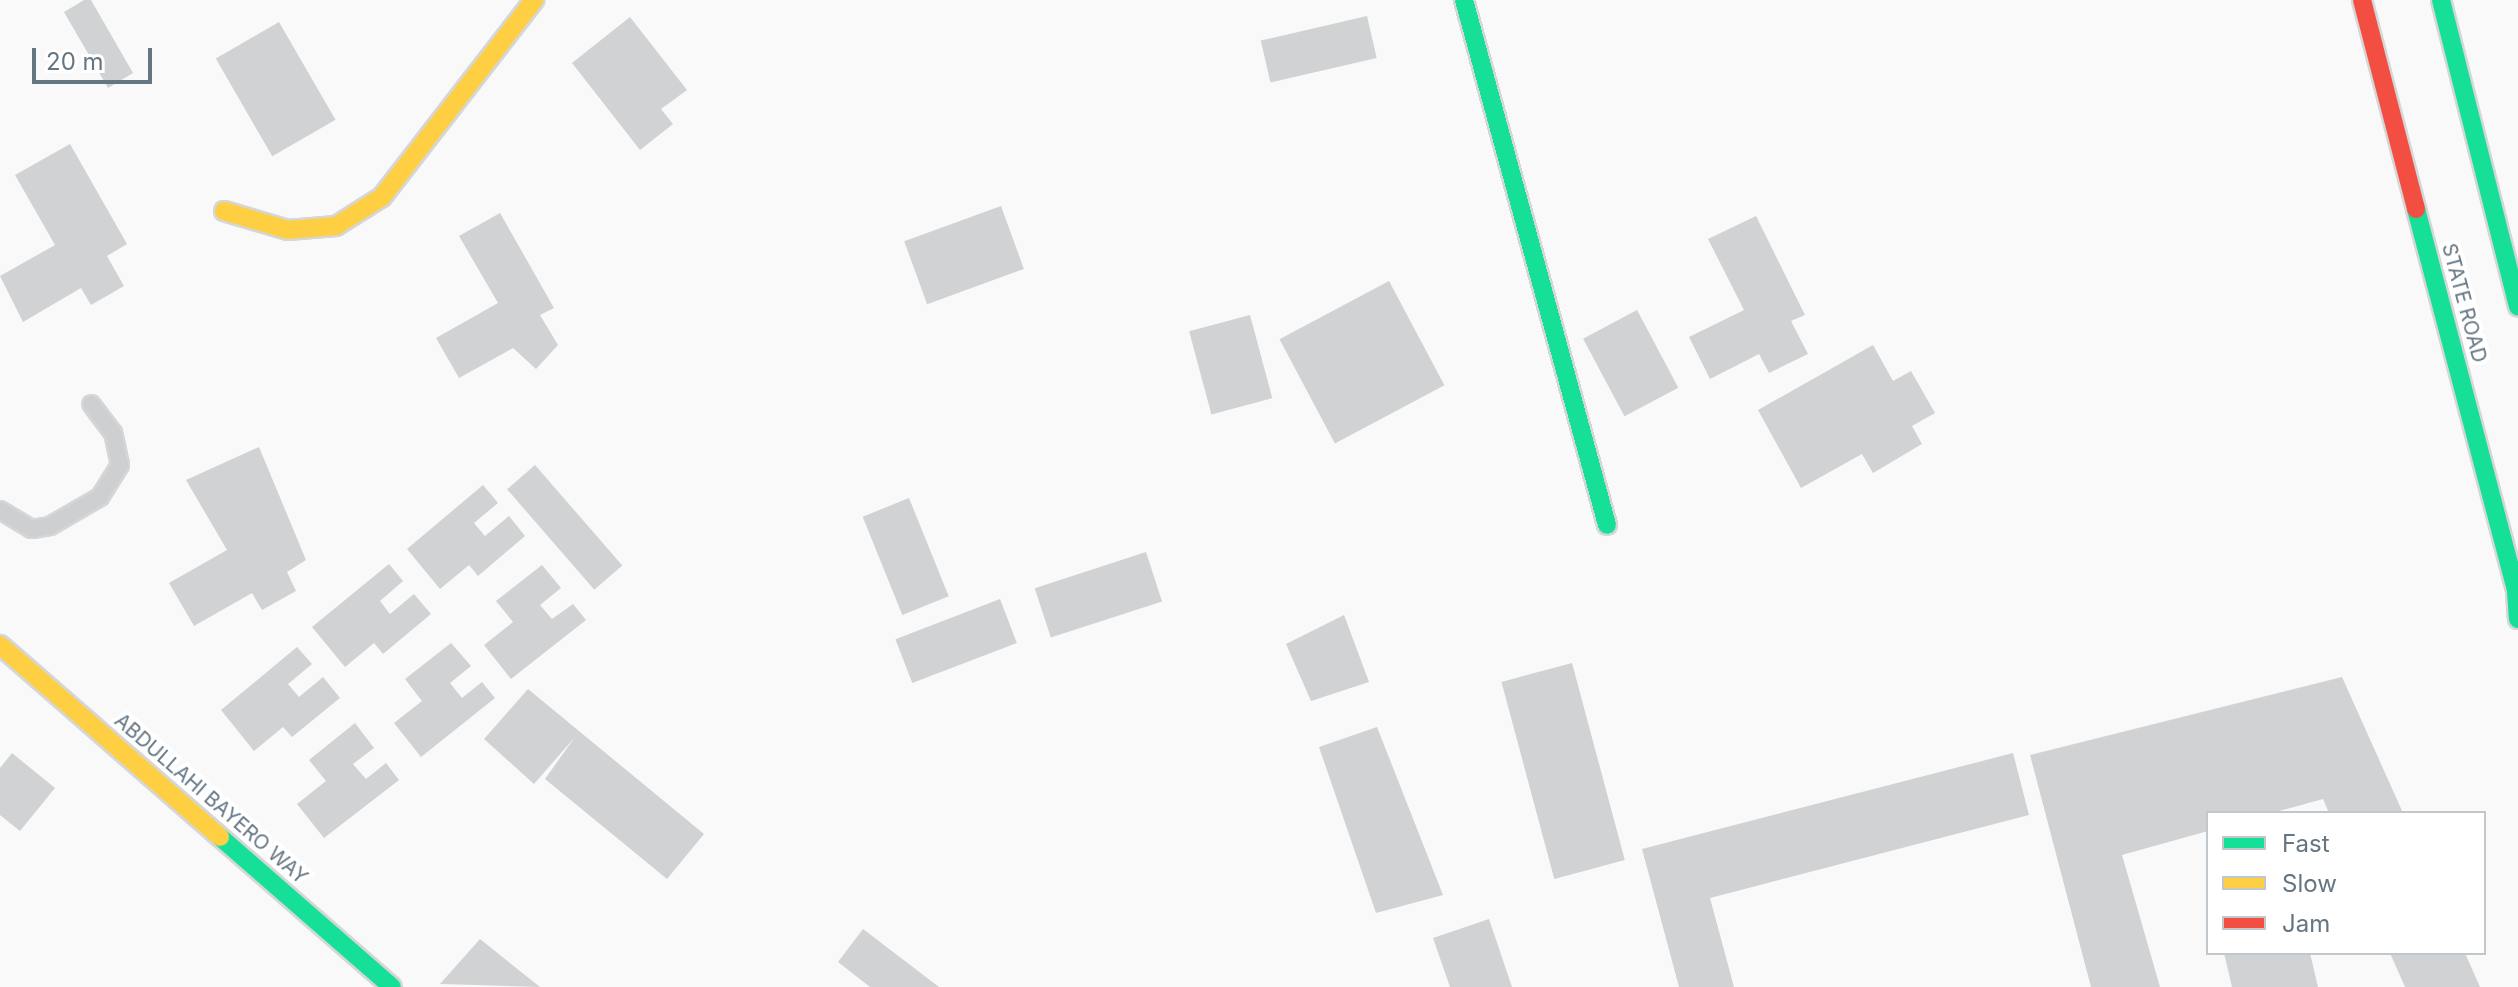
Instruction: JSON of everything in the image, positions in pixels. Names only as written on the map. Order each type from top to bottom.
[{"type":"street","points":[[224,211],[288,230],[336,226],[382,197],[534,0]]},
{"type":"street","points":[[1464,0],[1607,525]]},
{"type":"street","name":"STATE ROAD","points":[[2362,0],[2517,594],[2518,619]]},
{"type":"street","points":[[2441,0],[2518,306]]},
{"type":"street","name":"ABDULLAHI BAYERO WAY","points":[[0,645],[392,987]]},
{"type":"lane","points":[[0,510],[32,529],[41,528],[50,526],[100,497],[120,465],[113,433],[91,404]]},
{"type":"building","points":[[84,0],[91,0],[133,73],[108,88],[64,12]]},
{"type":"building","points":[[1367,16],[1377,58],[1270,82],[1261,41]]},
{"type":"building","points":[[630,17],[687,90],[661,109],[673,124],[640,150],[572,63]]},
{"type":"building","points":[[279,22],[336,120],[272,156],[216,59]]},
{"type":"building","points":[[70,144],[127,244],[107,256],[124,286],[91,305],[81,288],[23,322],[0,276],[55,245],[15,175]]},
{"type":"building","points":[[1001,206],[1024,269],[927,304],[904,241]]},
{"type":"building","points":[[500,213],[554,308],[540,315],[558,345],[536,369],[513,348],[459,378],[436,338],[498,303],[459,236]]},
{"type":"building","points":[[1756,216],[1805,315],[1791,321],[1808,354],[1769,373],[1759,354],[1710,379],[1689,337],[1744,310],[1708,239]]},
{"type":"building","points":[[1389,281],[1444,385],[1335,443],[1280,339]]},
{"type":"building","points":[[1637,310],[1678,388],[1624,416],[1583,339]]},
{"type":"building","points":[[1250,315],[1272,398],[1211,414],[1189,331]]},
{"type":"building","points":[[1873,345],[1893,381],[1911,371],[1935,413],[1912,426],[1922,444],[1873,473],[1862,454],[1801,488],[1758,410]]},
{"type":"building","points":[[259,447],[306,560],[287,572],[296,591],[262,610],[252,593],[194,626],[169,583],[227,550],[186,480]]},
{"type":"building","points":[[535,465],[622,565],[594,590],[507,489]]},
{"type":"building","points":[[483,485],[498,503],[474,523],[485,536],[509,516],[525,536],[478,576],[469,565],[440,589],[407,549]]},
{"type":"building","points":[[909,498],[949,596],[902,615],[863,517]]},
{"type":"building","points":[[1146,552],[1162,601],[1051,638],[1035,588]]},
{"type":"building","points":[[389,564],[403,581],[380,601],[390,614],[414,594],[431,614],[383,654],[374,643],[345,667],[312,627]]},
{"type":"building","points":[[542,565],[561,588],[540,605],[552,619],[573,604],[586,620],[511,679],[484,645],[513,622],[496,601]]},
{"type":"building","points":[[1000,599],[1017,643],[912,683],[895,639]]},
{"type":"building","points":[[1344,615],[1369,682],[1311,701],[1286,644]]},
{"type":"building","points":[[451,643],[471,666],[450,683],[462,698],[482,682],[495,698],[421,757],[394,723],[422,701],[405,679]]},
{"type":"building","points":[[297,647],[312,664],[288,684],[299,697],[323,677],[340,698],[292,737],[283,727],[254,751],[221,710]]},
{"type":"building","points":[[1572,663],[1625,860],[1554,879],[1501,682]]},
{"type":"building","points":[[2342,677],[2402,811],[2328,811],[2323,799],[2279,811],[2206,811],[2206,832],[2122,855],[2160,987],[2091,987],[2030,755]]},
{"type":"building","points":[[528,689],[704,834],[667,879],[545,779],[575,737],[534,784],[484,739]]},
{"type":"building","points":[[355,723],[374,748],[353,764],[366,779],[386,763],[399,780],[324,838],[297,804],[326,781],[309,760]]},
{"type":"building","points":[[1377,727],[1443,895],[1376,913],[1319,747]]},
{"type":"building","points":[[12,753],[55,788],[20,831],[0,815],[0,768]]},
{"type":"building","points":[[2013,753],[2029,815],[1710,898],[1734,987],[1679,987],[1642,849]]},
{"type":"building","points":[[1489,919],[1512,987],[1450,987],[1433,938]]},
{"type":"building","points":[[863,929],[939,987],[870,987],[838,962]]},
{"type":"building","points":[[480,939],[540,987],[440,984]]},
{"type":"building","points":[[2224,955],[2310,955],[2318,987],[2232,987]]},
{"type":"building","points":[[2391,955],[2466,955],[2480,987],[2405,987]]},
{"type":"traffic: fast","points":[[1464,0],[1607,525]]},
{"type":"traffic: fast","points":[[2441,0],[2518,306]]},
{"type":"traffic: fast","points":[[2416,209],[2516,591],[2518,619]]},
{"type":"traffic: fast","points":[[220,837],[392,987]]},
{"type":"traffic: slow","points":[[224,211],[288,230],[336,226],[382,197],[534,0]]},
{"type":"traffic: slow","points":[[0,645],[220,837]]},
{"type":"traffic: jam","points":[[2362,0],[2416,209]]}]
